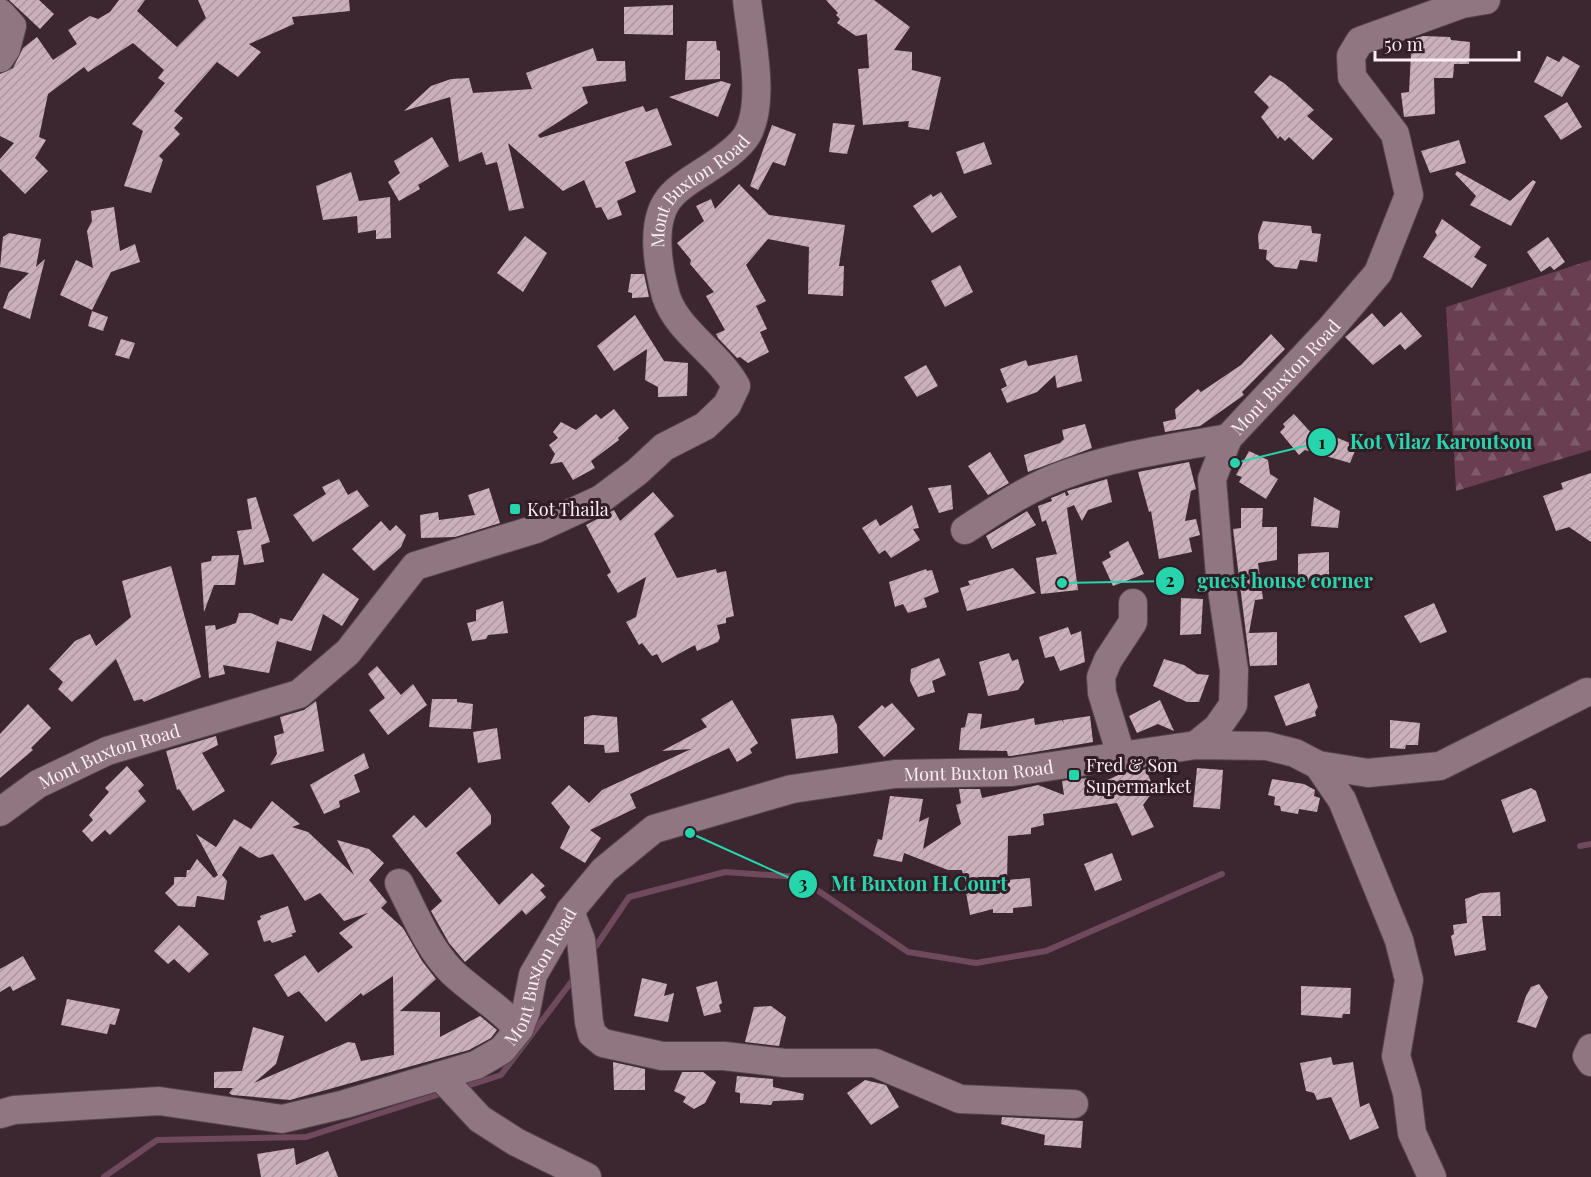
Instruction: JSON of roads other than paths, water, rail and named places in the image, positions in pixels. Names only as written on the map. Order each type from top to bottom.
[{"type":"street","name":"Mont Buxton Road","points":[[0,812],[38,784],[107,751],[299,694],[348,652],[415,566],[536,530],[601,499],[638,472],[664,447],[705,426],[727,405],[736,386],[727,369],[678,318],[666,298],[658,230],[662,210],[672,195],[722,159],[747,136],[757,106],[747,0]]},
{"type":"street","name":"Mont Buxton Road","points":[[5,1108],[159,1101],[282,1119],[441,1077],[476,1065],[502,1050],[519,1029],[526,1011],[533,975],[570,911],[604,870],[654,830],[792,789],[895,774],[1012,772],[1196,745],[1217,728],[1233,705],[1234,670],[1220,576],[1212,479],[1228,438],[1331,328],[1378,273],[1409,195],[1395,134],[1352,77],[1351,56],[1360,41],[1462,4],[1486,0]]},
{"type":"street","points":[[0,13],[12,26],[6,49],[0,58]]},
{"type":"street","points":[[965,530],[1010,500],[1066,474],[1149,452],[1228,438]]},
{"type":"street","points":[[1121,755],[1102,693],[1101,677],[1108,660],[1133,622],[1133,603]]},
{"type":"street","points":[[1196,745],[1267,746],[1294,753],[1318,765],[1368,773],[1440,766],[1587,692]]},
{"type":"street","points":[[1318,765],[1342,800],[1399,940],[1409,980],[1396,1056],[1407,1092],[1412,1133],[1432,1177]]},
{"type":"street","points":[[399,883],[419,922],[451,971],[504,1013],[519,1029]]},
{"type":"street","points":[[570,911],[581,940],[589,1022],[592,1034],[603,1043],[662,1056],[724,1056],[784,1063],[875,1063],[960,1099],[1074,1104]]},
{"type":"street","points":[[1591,1048],[1587,1056],[1591,1062]]},
{"type":"street","points":[[441,1077],[480,1119],[516,1142],[587,1177]]},
{"type":"waterway","points":[[1580,846],[1591,844]]},
{"type":"waterway","points":[[596,946],[629,897],[725,872],[798,877],[908,952],[976,963],[1046,951],[1222,874]]},
{"type":"waterway","points":[[470,1085],[501,1075],[572,981]]},
{"type":"waterway","points":[[104,1177],[157,1140],[306,1137],[437,1095]]},
{"type":"place","name":"Kot Vilaz Karoutsou","points":[[1235,463]]},
{"type":"place","name":"Kot Thaila","points":[[515,509]]},
{"type":"place","name":"guest house corner","points":[[1062,583]]},
{"type":"place","name":"Fred & Son Supermarket","points":[[1074,775]]},
{"type":"place","name":"Mt Buxton H.Court","points":[[690,833]]}]
